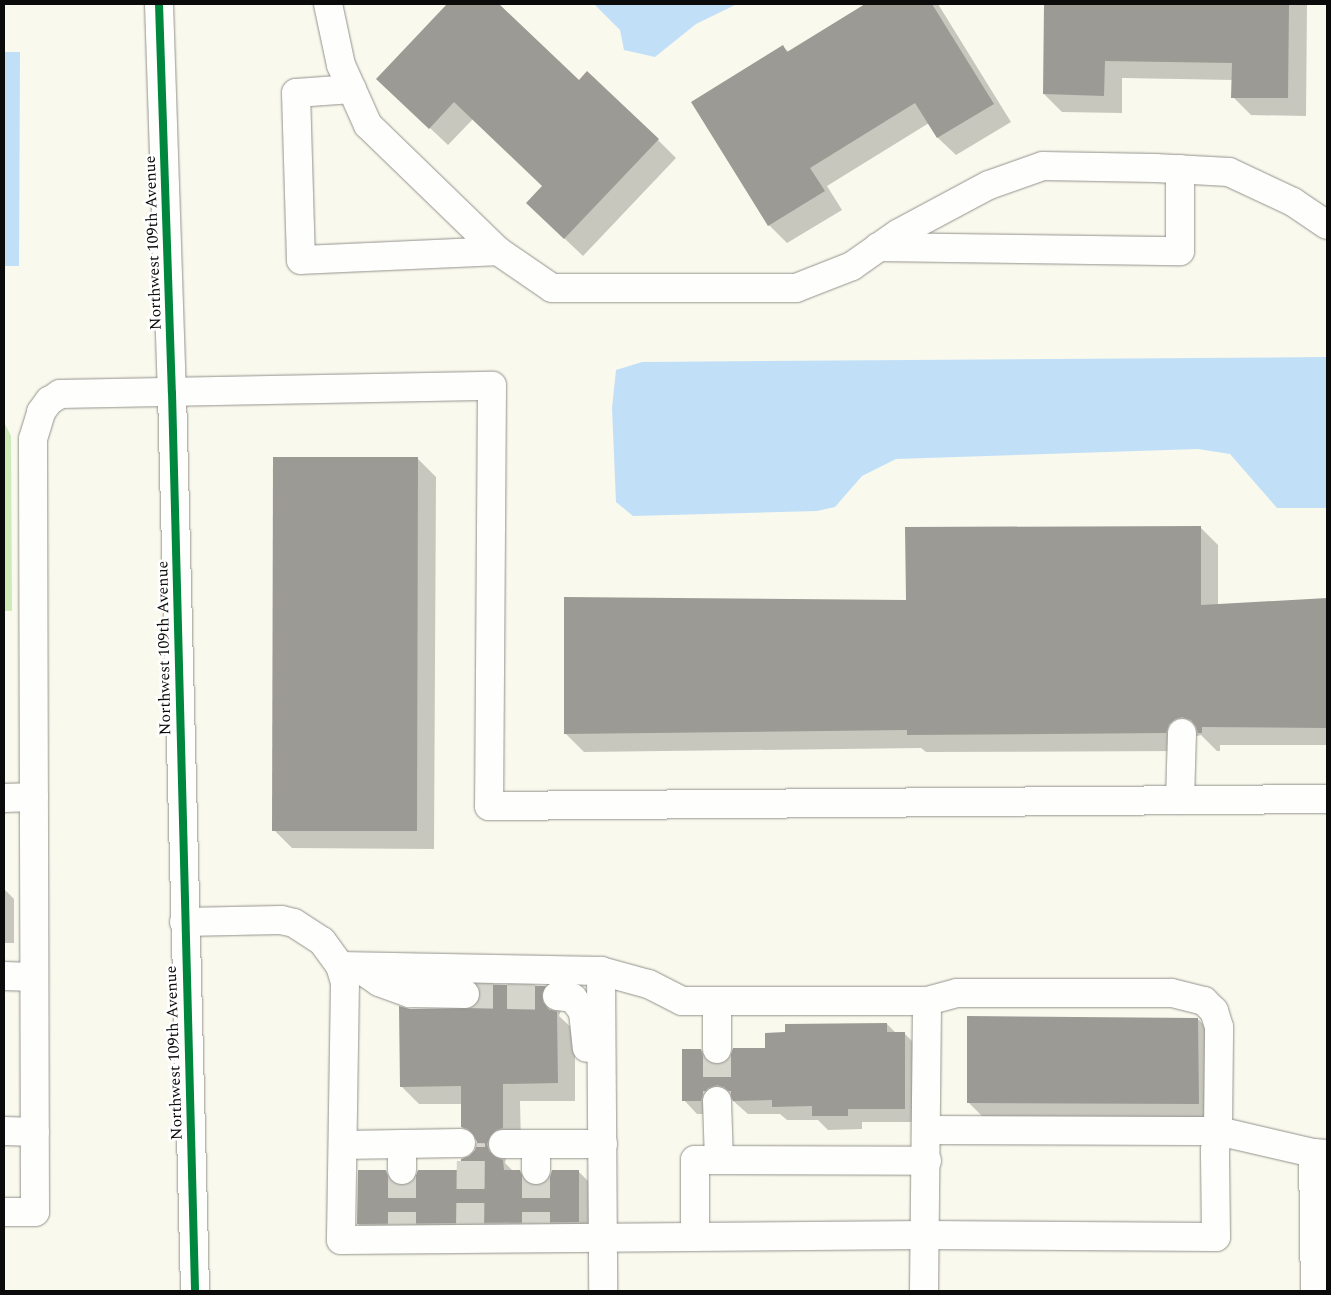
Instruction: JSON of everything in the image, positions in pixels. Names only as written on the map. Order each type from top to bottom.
[{"type":"street","name":"Northwest 109th Avenue","points":[[159,4],[172,393],[184,922],[195,1291]]},
{"type":"street","points":[[328,4],[341,65],[368,125],[498,251],[552,288],[796,288],[852,266],[899,233],[989,185],[1043,166],[1229,172],[1292,202],[1327,225]]},
{"type":"street","points":[[352,89],[296,93],[301,260],[498,251]]},
{"type":"street","points":[[878,247],[1180,251],[1180,169]]},
{"type":"street","points":[[4,1212],[35,1212],[33,438],[35,426],[49,401],[60,394],[492,386],[489,806],[1327,799]]},
{"type":"street","points":[[1180,800],[1182,733]]},
{"type":"street","points":[[4,798],[34,797]]},
{"type":"street","points":[[184,922],[281,920],[294,923],[322,942],[348,966],[379,982],[410,993],[465,994]]},
{"type":"street","points":[[348,966],[601,971],[648,984],[682,1000],[927,1000],[958,993],[1171,993],[1204,1000],[1214,1011],[1219,1027],[1218,1131],[1215,1150],[1216,1237],[925,1235],[604,1238],[470,1235],[402,1236],[341,1240],[344,982],[348,966]]},
{"type":"street","points":[[601,971],[603,1291]]},
{"type":"street","points":[[4,976],[34,977]]},
{"type":"street","points":[[557,996],[573,998],[583,1012],[589,1074],[602,1083]]},
{"type":"street","points":[[717,1000],[717,1049]]},
{"type":"street","points":[[924,1291],[927,1161],[927,1000]]},
{"type":"street","points":[[717,1101],[719,1160]]},
{"type":"street","points":[[927,1130],[1218,1131],[1320,1154],[1315,1291]]},
{"type":"street","points":[[4,1131],[35,1132]]},
{"type":"street","points":[[343,1145],[461,1143]]},
{"type":"street","points":[[402,1144],[402,1170]]},
{"type":"street","points":[[503,1144],[602,1144]]},
{"type":"street","points":[[536,1144],[536,1170]]},
{"type":"street","points":[[694,1237],[694,1160],[927,1161]]},
{"type":"green space","points":[[4,422],[11,436],[12,611],[4,611]]},
{"type":"water","points":[[594,4],[737,4],[696,24],[655,57],[624,50],[620,30]]},
{"type":"water","points":[[4,52],[20,52],[19,266],[4,266]]},
{"type":"water","points":[[1327,357],[1327,508],[1277,508],[1230,454],[1198,449],[896,459],[862,476],[835,507],[817,511],[633,516],[616,502],[612,408],[616,370],[642,362]]},
{"type":"building","points":[[447,4],[499,4],[579,80],[587,71],[659,139],[564,239],[526,203],[542,186],[454,102],[429,129],[376,79]]},
{"type":"building","points":[[865,4],[932,4],[994,104],[937,138],[915,103],[810,168],[825,191],[768,226],[691,102],[783,45],[787,52]]},
{"type":"building","points":[[1044,4],[1289,4],[1288,98],[1231,98],[1232,63],[1105,61],[1104,96],[1043,94]]},
{"type":"building","points":[[273,457],[418,457],[417,831],[272,831]]},
{"type":"building","points":[[1201,526],[1201,605],[1327,598],[1327,728],[1202,727],[1202,733],[1198,733],[1196,726],[1191,720],[1182,717],[1175,719],[1169,724],[1166,733],[907,735],[907,730],[564,734],[564,597],[906,600],[905,527]]},
{"type":"building","points":[[477,984],[546,986],[542,994],[543,1002],[548,1009],[557,1012],[558,1083],[503,1084],[503,1128],[496,1130],[490,1136],[487,1144],[489,1151],[495,1157],[503,1160],[504,1170],[520,1170],[523,1178],[529,1184],[536,1186],[544,1183],[550,1177],[552,1170],[579,1170],[579,1222],[357,1224],[358,1170],[386,1170],[388,1177],[394,1183],[402,1186],[409,1184],[415,1178],[418,1170],[461,1170],[461,1159],[469,1156],[475,1150],[477,1142],[474,1135],[468,1129],[461,1127],[461,1086],[400,1087],[399,1006],[410,1009],[472,1008],[478,1002],[481,995]]},
{"type":"building","points":[[967,1016],[1198,1018],[1199,1104],[967,1103]]},
{"type":"building","points":[[887,1023],[887,1032],[905,1032],[905,1109],[848,1109],[848,1116],[812,1116],[812,1106],[772,1107],[772,1100],[733,1101],[730,1092],[724,1087],[717,1085],[708,1088],[703,1094],[701,1101],[682,1101],[682,1049],[701,1049],[703,1056],[709,1062],[717,1065],[724,1063],[730,1057],[733,1048],[765,1048],[765,1033],[785,1032],[785,1024]]},
{"type":"tunnel","points":[[465,994],[557,996]]},
{"type":"tunnel","points":[[717,1049],[717,1101]]},
{"type":"tunnel","points":[[470,1231],[471,1143]]},
{"type":"tunnel","points":[[402,1170],[402,1232]]},
{"type":"tunnel","points":[[536,1170],[536,1231]]},
{"type":"cycle path","points":[[159,4],[172,393],[195,1291]]}]
